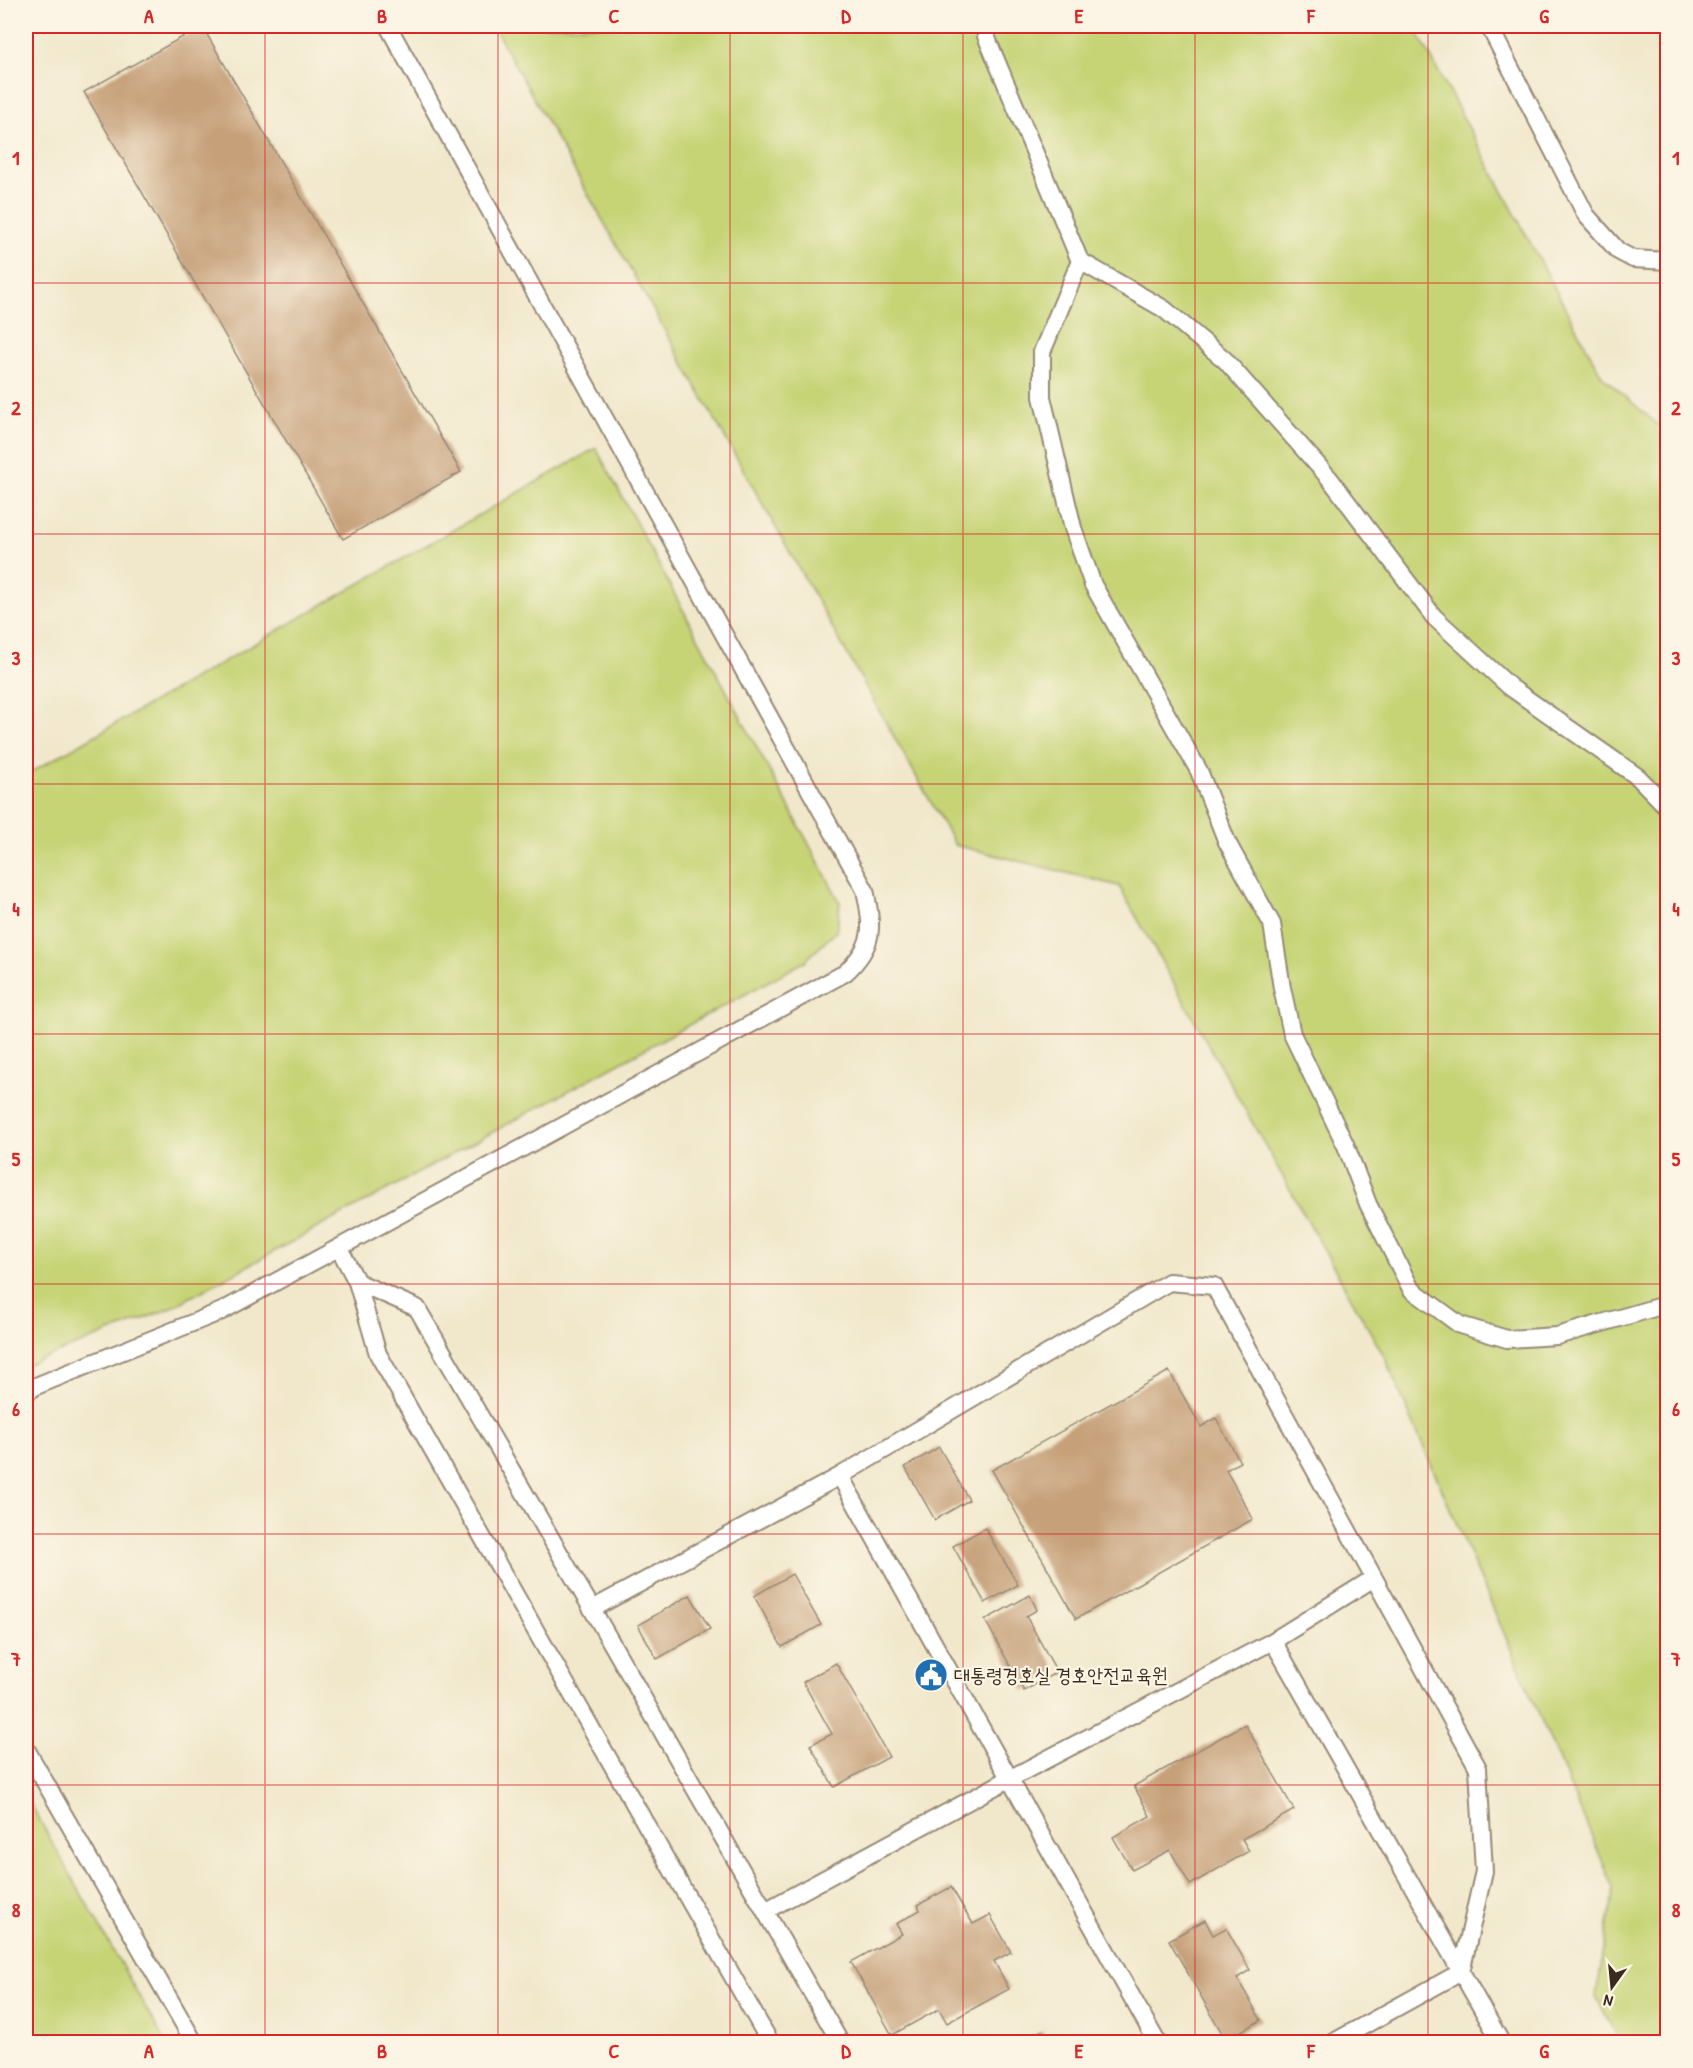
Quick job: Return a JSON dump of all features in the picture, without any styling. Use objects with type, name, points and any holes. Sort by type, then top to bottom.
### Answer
[{"type":"lane","points":[[26,1393],[36,1386],[222,1311],[845,973],[860,959],[869,941],[871,917],[865,890],[388,26]]},
{"type":"lane","points":[[987,26],[986,36],[1080,261],[1164,309],[1225,360],[1330,479],[1434,617],[1510,687],[1638,777],[1668,808]]},
{"type":"lane","points":[[1489,26],[1586,215],[1618,251],[1633,259],[1668,261]]},
{"type":"lane","points":[[1080,261],[1042,352],[1042,397],[1073,528],[1094,585],[1199,771],[1227,842],[1272,924],[1292,1034],[1346,1146],[1368,1204],[1411,1289],[1460,1325],[1508,1339],[1557,1336],[1668,1304]]},
{"type":"lane","points":[[339,1248],[357,1282],[378,1354],[771,2043]]},
{"type":"lane","points":[[357,1282],[417,1308],[840,2043]]},
{"type":"lane","points":[[592,1609],[840,1476],[1169,1282],[1214,1286],[1478,1768],[1484,1871],[1461,1972],[1334,2043]]},
{"type":"lane","points":[[840,1476],[1157,2043]]},
{"type":"lane","points":[[765,1911],[1009,1779],[1273,1641],[1374,1578]]},
{"type":"lane","points":[[1273,1641],[1501,2043]]},
{"type":"lane","points":[[26,1749],[194,2043]]},
{"type":"green space","points":[[493,26],[1414,26],[1602,376],[1667,433],[1667,2042],[1620,2042],[1596,1997],[1614,1888],[1385,1358],[1119,886],[955,845]]},
{"type":"green space","points":[[596,448],[840,902],[837,931],[804,962],[169,1309],[26,1365],[26,775]]},
{"type":"green space","points":[[26,1796],[165,2042],[26,2042]]},
{"type":"building","points":[[202,26],[461,472],[343,539],[84,92]]},
{"type":"building","points":[[1169,1371],[1201,1427],[1216,1418],[1240,1462],[1226,1470],[1253,1519],[1076,1619],[992,1470]]},
{"type":"building","points":[[939,1447],[969,1500],[935,1520],[905,1467]]},
{"type":"building","points":[[985,1528],[1018,1585],[985,1603],[953,1546]]},
{"type":"building","points":[[792,1574],[821,1625],[782,1647],[754,1596]]},
{"type":"building","points":[[690,1595],[710,1629],[657,1659],[638,1625]]},
{"type":"building","points":[[1030,1595],[1037,1610],[1026,1616],[1057,1672],[1024,1691],[985,1620]]},
{"type":"building","points":[[836,1663],[889,1757],[834,1787],[810,1745],[832,1734],[803,1682]]},
{"type":"building","points":[[1245,1724],[1294,1810],[1242,1839],[1249,1851],[1190,1885],[1170,1850],[1132,1870],[1113,1837],[1150,1816],[1134,1786]]},
{"type":"building","points":[[951,1887],[973,1924],[990,1915],[1011,1952],[994,1961],[1009,1989],[947,2023],[939,2009],[892,2035],[851,1962],[902,1934],[896,1924],[920,1910],[918,1905]]},
{"type":"building","points":[[1205,1920],[1213,1935],[1226,1928],[1250,1970],[1237,1978],[1261,2020],[1226,2040],[1169,1940]]},
{"type":"building","points":[[1042,2031],[1049,2042],[1021,2042]]},
{"type":"place","name":"대통령경호실 경호안전교육원","points":[[931,1675]]}]
